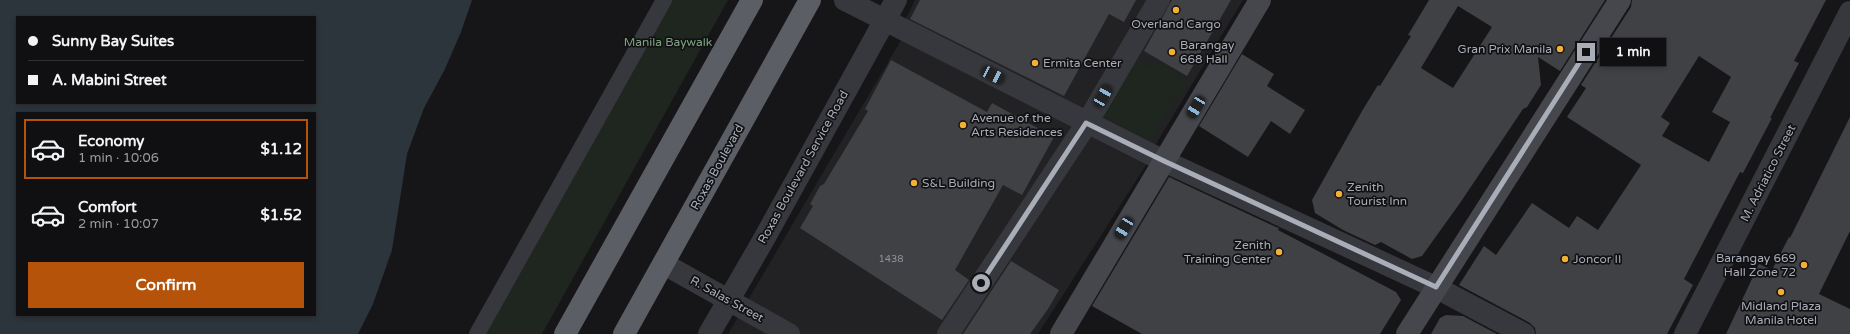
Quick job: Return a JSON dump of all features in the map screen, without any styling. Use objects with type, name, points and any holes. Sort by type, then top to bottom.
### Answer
[{"type":"highway","points":[[565,334],[752,0]]},
{"type":"highway","name":"Roxas Boulevard","points":[[624,334],[810,0]]},
{"type":"main road","points":[[1061,334],[1260,0]]},
{"type":"main road","points":[[1407,334],[1620,0]]},
{"type":"street","points":[[477,334],[664,0]]},
{"type":"street","points":[[845,0],[1086,123],[1164,161],[1436,287],[1524,334]]},
{"type":"street","name":"Roxas Boulevard Service Road","points":[[709,334],[896,0]]},
{"type":"street","points":[[948,334],[1086,123],[1159,0]]},
{"type":"street","name":"M. Adriatico Street","points":[[1685,334],[1850,12]]},
{"type":"street","name":"R. Salas Street","points":[[664,264],[789,334]]},
{"type":"shaded area","points":[[0,0],[472,0],[461,32],[444,71],[424,108],[407,154],[392,250],[373,304],[358,334],[0,334]]},
{"type":"shaded area","points":[[915,0],[1243,0],[1153,149],[905,20]]},
{"type":"shaded area","points":[[901,40],[1148,162],[1038,334],[728,334]]},
{"type":"green space","name":"Manila Baywalk","points":[[655,0],[728,0],[542,334],[471,334],[587,127]]},
{"type":"green space","points":[[1136,59],[1149,67],[1154,60],[1187,80],[1150,143],[1102,116]]},
{"type":"building","name":"Ermita Center","points":[[920,0],[1136,0],[1124,22],[1109,14],[1064,96],[910,19]]},
{"type":"building","points":[[1172,0],[1231,0],[1187,76],[1144,51]]},
{"type":"building","points":[[1429,0],[1605,0],[1560,71],[1538,57],[1541,85],[1422,256],[1412,259],[1381,242],[1375,245],[1343,230],[1315,213],[1312,200],[1362,111],[1378,85],[1380,86],[1411,36],[1408,35]],"holes":[[[1458,6],[1492,27],[1453,88],[1421,68]]]},
{"type":"building","points":[[1632,0],[1826,0],[1794,61],[1799,63],[1770,118],[1772,118],[1743,173],[1740,172],[1684,279],[1693,285],[1667,334],[1536,334],[1535,328],[1530,323],[1459,285],[1484,246],[1496,255],[1532,203],[1569,228],[1577,216],[1598,230],[1641,165],[1567,117],[1586,88],[1581,85],[1631,7]],"holes":[[[1699,56],[1731,77],[1712,112],[1730,122],[1709,162],[1662,136],[1670,123],[1661,117]]]},
{"type":"building","points":[[1242,54],[1274,74],[1267,86],[1305,110],[1290,134],[1271,121],[1248,157],[1199,126]]},
{"type":"building","points":[[891,60],[987,112],[992,103],[1054,137],[1022,195],[1003,185],[955,270],[969,280],[942,320],[800,228],[813,206],[810,204],[820,186],[824,184],[868,111],[865,109]]},
{"type":"building","points":[[1850,117],[1850,231],[1819,294],[1850,309],[1850,334],[1726,334],[1759,264],[1772,270],[1789,237],[1790,238]]},
{"type":"building","points":[[1169,177],[1279,228],[1278,230],[1396,292],[1401,300],[1380,334],[1142,334],[1092,306]]},
{"type":"building","points":[[1011,261],[1059,290],[1048,309],[1030,334],[963,334]]},
{"type":"building","points":[[1446,315],[1463,316],[1497,334],[1431,334],[1440,318]]},
{"type":"place","name":"Overland Cargo","points":[[1176,10]]},
{"type":"place","name":"Gran Prix Manila","points":[[1560,49]]},
{"type":"place","name":"Barangay 668 Hall","points":[[1172,52]]},
{"type":"place","name":"Ermita Center","points":[[1035,63]]},
{"type":"place","name":"Avenue of the Arts Residences","points":[[963,125]]},
{"type":"place","name":"S&L Building","points":[[914,183]]},
{"type":"place","name":"Zenith Tourist Inn","points":[[1339,194]]},
{"type":"place","name":"Zenith Training Center","points":[[1279,252]]},
{"type":"place","name":"Joncor II","points":[[1565,259]]},
{"type":"place","name":"Barangay 669 Hall Zone 72","points":[[1804,265]]},
{"type":"place","name":"Midland Plaza Manila Hotel","points":[[1781,292]]},
{"type":"route","points":[[981,283],[1086,123],[1164,161],[1436,287],[1586,52]]}]
